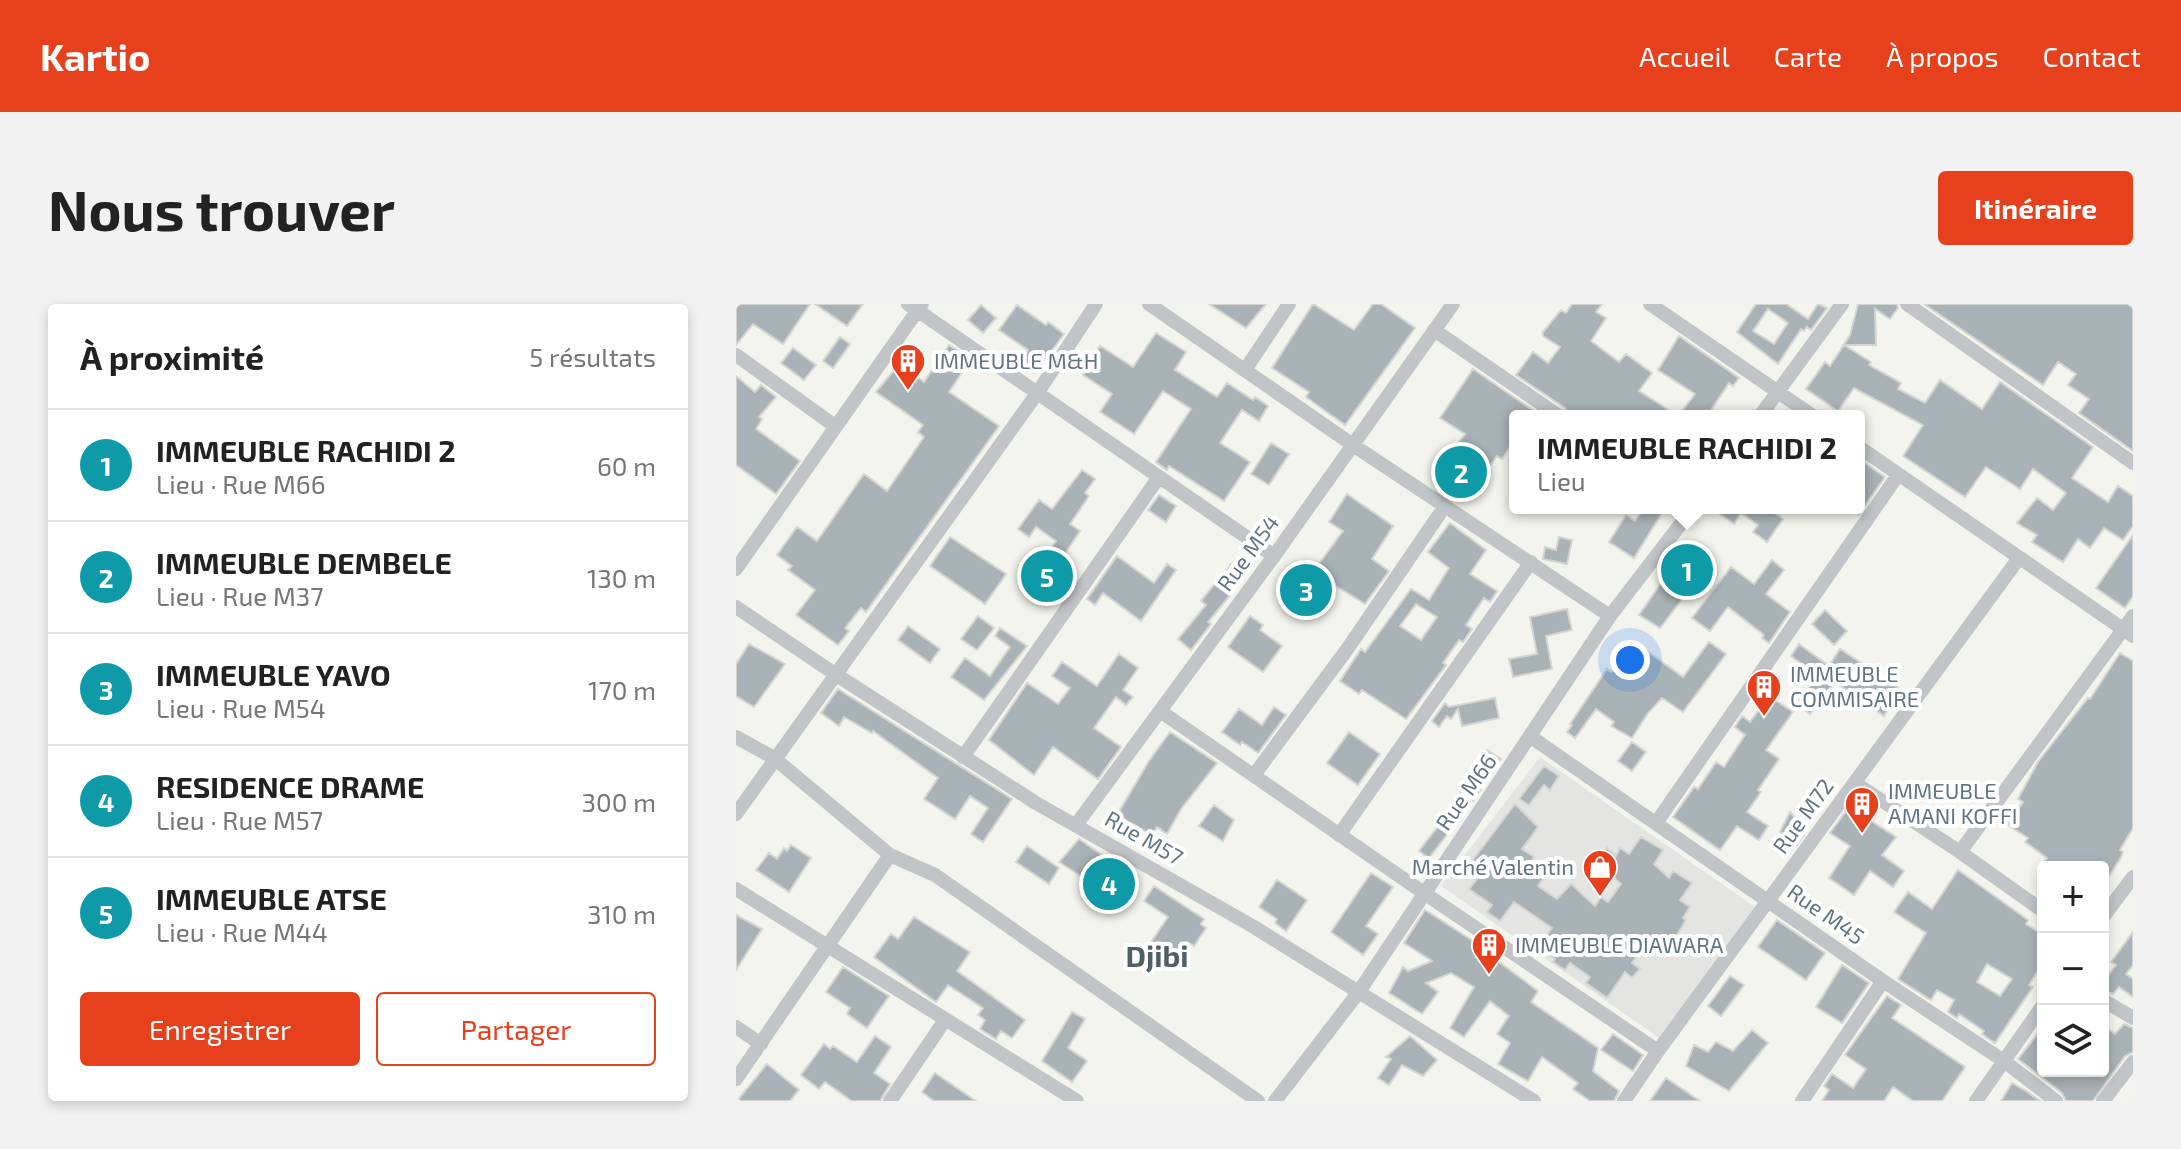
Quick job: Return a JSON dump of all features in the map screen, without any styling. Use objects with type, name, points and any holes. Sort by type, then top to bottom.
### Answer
[{"type":"street","points":[[736,814],[1038,392],[1096,304]]},
{"type":"street","points":[[1149,304],[1353,445],[1610,616]]},
{"type":"street","points":[[1245,370],[1289,304]]},
{"type":"street","name":"Rue M54","points":[[1076,825],[1274,556],[1453,304]]},
{"type":"street","points":[[1650,304],[1805,410]]},
{"type":"street","points":[[1764,410],[1842,304]]},
{"type":"street","points":[[1907,304],[2133,463]]},
{"type":"street","points":[[736,569],[916,306],[1274,556]]},
{"type":"street","points":[[1434,330],[1550,410]]},
{"type":"street","points":[[736,355],[835,426]]},
{"type":"street","points":[[1865,451],[2129,633]]},
{"type":"street","points":[[1656,823],[1898,475]]},
{"type":"street","points":[[963,757],[1159,477]]},
{"type":"street","points":[[1254,775],[1348,648],[1445,506]]},
{"type":"street","name":"Rue M66","points":[[1275,1101],[1358,993],[1610,616],[1685,514]]},
{"type":"street","name":"Rue M72","points":[[1624,1101],[2019,558]]},
{"type":"street","points":[[1339,835],[1531,562]]},
{"type":"street","name":"Rue M57","points":[[736,607],[963,757],[1242,920],[1534,1101]]},
{"type":"street","points":[[1960,852],[2129,633],[2133,616]]},
{"type":"street","points":[[1160,711],[1658,1051]]},
{"type":"street","points":[[736,737],[774,758],[890,855],[935,875],[1258,1101]]},
{"type":"street","name":"Rue M45","points":[[1531,737],[2004,1061],[2056,1101]]},
{"type":"street","points":[[1855,783],[2037,907]]},
{"type":"street","points":[[736,1079],[890,855]]},
{"type":"street","points":[[2109,909],[2133,877]]},
{"type":"street","points":[[736,889],[1077,1101]]},
{"type":"street","points":[[1802,1101],[1883,981]]},
{"type":"street","points":[[2109,1004],[2133,1018]]},
{"type":"street","points":[[1976,1101],[2037,1014]]},
{"type":"street","points":[[890,1101],[945,1020]]},
{"type":"street","points":[[736,1027],[761,1044]]},
{"type":"street","points":[[2103,1101],[2133,1062]]},
{"type":"shaded area","name":"Marché Valentin","points":[[1540,757],[1758,909],[1662,1040],[1441,886]]},
{"type":"building","points":[[736,304],[810,304],[783,344],[753,324],[736,345]]},
{"type":"building","points":[[815,304],[863,304],[847,326]]},
{"type":"building","points":[[1209,304],[1266,304],[1246,328]]},
{"type":"building","points":[[1313,304],[1354,330],[1373,304],[1381,304],[1415,328],[1345,425],[1306,397],[1309,392],[1272,368]]},
{"type":"building","points":[[1572,304],[1602,304],[1596,312],[1606,318],[1591,341],[1619,362],[1626,354],[1652,373],[1639,391],[1669,410],[1566,410],[1516,375],[1533,352],[1548,363],[1560,347],[1543,336],[1543,332],[1561,310],[1566,313]]},
{"type":"building","points":[[1756,304],[1786,304],[1808,319],[1818,304],[1827,308],[1811,330],[1807,327],[1804,331],[1801,329],[1778,364],[1737,332]],"holes":[[[1768,309],[1788,323],[1774,344],[1753,331]]]},
{"type":"building","points":[[1858,304],[1897,304],[1898,308],[1890,319],[1875,309],[1876,345],[1844,345],[1871,362],[1869,365],[1901,383],[1898,389],[1925,403],[1940,380],[1982,409],[2000,382],[2093,447],[2072,478],[2108,502],[2118,486],[2133,496],[2133,526],[2123,540],[2104,528],[2090,548],[2078,539],[2063,562],[2032,542],[2037,535],[2017,523],[2037,498],[2053,510],[2066,493],[2033,469],[2020,489],[1986,467],[1965,497],[1903,456],[1923,425],[1854,388],[1839,410],[1806,389],[1825,362],[1830,366],[1850,335]]},
{"type":"building","points":[[1924,304],[2128,304],[2133,308],[2133,451],[2079,413],[2089,399],[2068,385],[2076,374],[2058,362],[2043,385]]},
{"type":"building","points":[[981,305],[996,318],[983,333],[968,320]]},
{"type":"building","points":[[1017,305],[1064,334],[1035,373],[1020,361],[1028,350],[999,330]]},
{"type":"building","points":[[1156,333],[1186,352],[1175,370],[1217,397],[1227,383],[1268,406],[1259,421],[1242,410],[1220,443],[1250,462],[1224,501],[1169,466],[1167,470],[1156,462],[1191,409],[1163,391],[1134,434],[1100,412],[1112,394],[1083,375],[1100,346],[1133,367]]},
{"type":"building","points":[[1679,336],[1739,378],[1733,386],[1729,383],[1711,410],[1683,410],[1695,394],[1658,370]]},
{"type":"building","points":[[840,337],[850,344],[833,368],[823,361]]},
{"type":"building","points":[[949,345],[971,359],[949,392],[999,426],[866,612],[861,608],[845,628],[849,631],[838,645],[796,615],[815,590],[788,570],[792,566],[777,555],[797,527],[817,541],[864,474],[887,491],[924,437],[918,432],[923,425],[876,392],[899,364],[924,382]]},
{"type":"building","points":[[793,348],[816,365],[804,380],[781,363]]},
{"type":"building","points":[[1473,369],[1532,410],[1509,410],[1509,448],[1502,459],[1497,456],[1465,500],[1433,477],[1465,434],[1440,418]]},
{"type":"building","points":[[736,376],[755,392],[761,385],[776,397],[759,417],[762,419],[756,429],[800,461],[776,494],[736,465]]},
{"type":"building","points":[[1271,443],[1289,454],[1269,485],[1251,474]]},
{"type":"building","points":[[1865,463],[1885,477],[1865,505]]},
{"type":"building","points":[[1082,470],[1095,479],[1085,493],[1089,496],[1070,524],[1080,531],[1060,561],[1069,567],[1046,600],[1025,585],[1056,541],[1036,527],[1029,537],[1018,529],[1039,500],[1052,509]]},
{"type":"building","points":[[1347,494],[1393,526],[1372,559],[1389,571],[1365,604],[1323,578],[1306,610],[1289,601],[1306,570],[1312,573],[1343,531],[1329,522]]},
{"type":"building","points":[[1159,495],[1176,506],[1166,522],[1148,510]]},
{"type":"building","points":[[1640,514],[1661,514],[1634,558],[1609,542],[1626,515],[1635,521]]},
{"type":"building","points":[[1720,514],[1740,514],[1734,524]]},
{"type":"building","points":[[1742,514],[1776,514],[1783,519],[1767,542],[1753,532],[1758,525]]},
{"type":"building","points":[[1450,523],[1486,550],[1470,574],[1497,591],[1490,602],[1484,598],[1466,625],[1472,629],[1463,642],[1459,640],[1443,663],[1446,665],[1406,719],[1362,690],[1359,694],[1340,681],[1361,649],[1365,652],[1411,589],[1429,600],[1449,568],[1428,552]],"holes":[[[1416,604],[1437,617],[1421,640],[1400,626]]]},
{"type":"building","points":[[2133,535],[2133,596],[2125,608],[2096,588]]},
{"type":"building","points":[[950,537],[1006,574],[985,604],[930,566]]},
{"type":"building","points":[[1559,537],[1572,540],[1567,564],[1543,559],[1545,547],[1556,550]]},
{"type":"building","points":[[1686,547],[1710,563],[1660,628],[1639,615]]},
{"type":"building","points":[[1117,556],[1154,583],[1167,564],[1176,570],[1141,621],[1103,593],[1095,605],[1087,599]]},
{"type":"building","points":[[1772,560],[1784,570],[1766,594],[1790,612],[1769,643],[1762,638],[1764,635],[1728,607],[1710,631],[1692,618],[1731,567],[1754,584]]},
{"type":"building","points":[[1231,564],[1243,571],[1232,593],[1208,622],[1211,624],[1191,650],[1178,639],[1206,605],[1201,601],[1217,581],[1219,583]]},
{"type":"building","points":[[1567,609],[1572,630],[1546,636],[1552,669],[1513,677],[1509,659],[1537,654],[1530,617]]},
{"type":"building","points":[[1825,610],[1847,631],[1834,645],[1812,624]]},
{"type":"building","points":[[978,616],[994,628],[977,650],[961,639]]},
{"type":"building","points":[[1250,616],[1263,625],[1260,630],[1282,646],[1263,672],[1228,647]]},
{"type":"building","points":[[908,626],[940,649],[930,663],[898,640]]},
{"type":"building","points":[[1000,628],[1027,646],[984,700],[951,677],[965,658],[990,676],[1010,647],[995,636]]},
{"type":"building","points":[[1633,641],[1683,677],[1709,642],[1726,654],[1683,712],[1662,698],[1632,738],[1611,726],[1614,722],[1596,709],[1575,738],[1567,732],[1570,724],[1607,669],[1611,672]]},
{"type":"building","points":[[749,644],[785,664],[754,707],[736,696],[736,664]]},
{"type":"building","points":[[1799,644],[1829,666],[1840,649],[1900,689],[1884,716],[1835,682],[1810,714],[1797,703],[1818,676],[1791,656]]},
{"type":"building","points":[[2120,653],[2133,661],[2133,828],[2109,876],[2109,861],[2045,861],[2047,858],[2025,842],[2028,838],[2008,825],[2023,802],[2018,799],[2038,762],[2090,699]]},
{"type":"building","points":[[1119,654],[1138,668],[1123,690],[1133,697],[1126,705],[1116,697],[1094,728],[1121,747],[1098,779],[1053,747],[1034,775],[989,740],[1027,683],[1058,704],[1070,688],[1052,676],[1062,662],[1097,686]]},
{"type":"building","points":[[838,689],[1012,799],[983,842],[971,834],[988,808],[970,796],[955,819],[924,799],[938,778],[873,731],[844,717],[839,726],[821,713]]},
{"type":"building","points":[[1769,696],[1793,712],[1766,750],[1779,759],[1747,812],[1768,826],[1759,840],[1737,826],[1720,850],[1673,817],[1694,787],[1698,789],[1716,762],[1724,767],[1745,735],[1735,727],[1742,716],[1750,722]]},
{"type":"building","points":[[1495,698],[1499,718],[1462,726],[1458,709],[1451,719],[1447,716],[1439,727],[1432,721],[1445,703],[1449,707]]},
{"type":"building","points":[[1274,707],[1286,715],[1258,753],[1222,732],[1239,709],[1262,725]]},
{"type":"building","points":[[1170,732],[1217,763],[1181,809],[1167,834],[1157,827],[1152,835],[1117,815]]},
{"type":"building","points":[[1349,732],[1380,754],[1358,785],[1327,763]]},
{"type":"building","points":[[1632,742],[1646,752],[1632,771],[1618,761]]},
{"type":"building","points":[[1487,750],[1501,759],[1473,801],[1460,792]]},
{"type":"building","points":[[1544,766],[1559,776],[1550,790],[1544,785],[1529,805],[1519,799]]},
{"type":"building","points":[[1515,804],[1538,827],[1522,849],[1534,857],[1527,866],[1544,877],[1538,886],[1557,899],[1571,884],[1595,906],[1601,897],[1608,902],[1621,884],[1606,871],[1599,878],[1591,869],[1593,864],[1607,848],[1616,856],[1620,848],[1629,854],[1641,837],[1663,850],[1654,864],[1669,878],[1673,871],[1692,883],[1680,900],[1690,907],[1683,918],[1686,920],[1668,948],[1652,936],[1632,963],[1640,969],[1632,978],[1625,972],[1607,998],[1586,983],[1590,977],[1570,963],[1565,970],[1538,947],[1552,928],[1514,902],[1500,921],[1487,912],[1492,905],[1469,889],[1478,878],[1466,869]]},
{"type":"building","points":[[1214,805],[1234,820],[1223,841],[1199,826]]},
{"type":"building","points":[[1849,807],[1896,837],[1882,855],[1904,871],[1893,887],[1870,871],[1854,895],[1829,878],[1850,846],[1830,833]]},
{"type":"building","points":[[1790,812],[1806,831],[1797,845],[1780,832]]},
{"type":"building","points":[[1439,825],[1449,832],[1429,858],[1419,851]]},
{"type":"building","points":[[1079,839],[1102,855],[1097,863],[1131,881],[1117,904],[1087,886],[1090,882],[1059,862]]},
{"type":"building","points":[[791,845],[811,858],[789,892],[756,870],[769,853],[777,859],[784,848],[787,851]]},
{"type":"building","points":[[1027,846],[1059,868],[1049,884],[1016,862]]},
{"type":"building","points":[[1958,870],[2028,920],[2026,924],[2037,931],[2037,972],[2029,985],[2033,987],[1995,1043],[1982,1034],[1984,1031],[1959,1014],[1957,1018],[1948,1012],[1954,1000],[1937,990],[1931,1000],[1898,979],[1926,933],[1894,912],[1908,892],[1932,909]],"holes":[[[1987,964],[2012,979],[2000,996],[1977,982]]]},
{"type":"building","points":[[1371,873],[1393,887],[1366,926],[1378,934],[1363,955],[1331,932]]},
{"type":"building","points":[[1277,880],[1307,900],[1286,931],[1275,923],[1277,919],[1259,907]]},
{"type":"building","points":[[1154,886],[1204,919],[1201,924],[1206,928],[1180,962],[1160,951],[1154,958],[1145,951],[1168,917],[1144,901]]},
{"type":"building","points":[[1425,910],[1484,948],[1538,991],[1531,1002],[1598,1048],[1593,1071],[1619,1091],[1614,1101],[1590,1101],[1573,1089],[1578,1083],[1542,1057],[1528,1081],[1498,1064],[1510,1043],[1497,1034],[1509,1016],[1490,1001],[1464,1037],[1450,1028],[1474,987],[1451,973],[1426,983],[1438,992],[1422,1014],[1389,993],[1403,967],[1408,971],[1432,961],[1404,943]]},
{"type":"building","points":[[736,915],[762,929],[736,970]]},
{"type":"building","points":[[914,917],[970,952],[957,971],[1025,1020],[1012,1038],[1001,1031],[996,1039],[980,1029],[985,1020],[978,1015],[983,1008],[948,985],[936,1002],[874,957],[891,934],[898,939]]},
{"type":"building","points":[[1777,920],[1825,953],[1806,980],[1758,947]]},
{"type":"building","points":[[2133,932],[2133,965],[2126,974],[2133,979],[2133,997],[2119,987],[2113,994],[2109,992],[2109,974],[2116,965],[2111,962]]},
{"type":"building","points":[[1842,965],[1869,983],[1842,1023],[1816,1007]]},
{"type":"building","points":[[843,967],[889,996],[867,1028],[847,1014],[850,1008],[826,992]]},
{"type":"building","points":[[1730,976],[1744,985],[1721,1016],[1708,1006]]},
{"type":"building","points":[[1887,996],[1901,1005],[1892,1018],[1965,1067],[1942,1101],[1913,1101],[1893,1087],[1884,1101],[1822,1101],[1829,1090],[1824,1086],[1832,1074],[1853,1088],[1866,1069],[1845,1055]]},
{"type":"building","points":[[1072,1012],[1085,1019],[1068,1048],[1087,1061],[1072,1082],[1042,1061]]},
{"type":"building","points":[[2124,1024],[2133,1028],[2133,1052],[2125,1056],[2093,1101],[2066,1101],[2062,1093],[2041,1077],[2109,1077],[2109,1030],[2115,1034]]},
{"type":"building","points":[[1752,1030],[1768,1043],[1729,1091],[1686,1066],[1694,1045],[1708,1052],[1716,1042],[1733,1051]]},
{"type":"building","points":[[1613,1034],[1643,1055],[1633,1071],[1601,1050]]},
{"type":"building","points":[[2037,1035],[2037,1074],[2018,1059]]},
{"type":"building","points":[[875,1036],[891,1047],[874,1073],[890,1084],[880,1101],[852,1101],[825,1082],[819,1089],[801,1075],[824,1044],[830,1049],[833,1046],[857,1062]]},
{"type":"building","points":[[1410,1036],[1437,1060],[1423,1076],[1402,1065],[1389,1085],[1378,1078],[1391,1059],[1386,1057]]},
{"type":"building","points":[[767,1064],[799,1090],[790,1101],[737,1101]]},
{"type":"building","points":[[935,1073],[976,1101],[934,1101],[922,1092]]},
{"type":"building","points":[[1666,1078],[1700,1101],[1650,1101]]},
{"type":"building","points":[[2012,1083],[2026,1091],[2040,1101],[2001,1101]]},
{"type":"place","name":"IMMEUBLE M&H","points":[[908,392]]},
{"type":"place","name":"IMMEUBLE DEMBELE","points":[[1461,472]]},
{"type":"place","name":"IMMEUBLE RACHIDI 2","points":[[1687,570]]},
{"type":"place","name":"IMMEUBLE ATSE","points":[[1047,576]]},
{"type":"place","name":"IMMEUBLE YAVO","points":[[1306,590]]},
{"type":"place","name":"IMMEUBLE COMMISAIRE","points":[[1764,718]]},
{"type":"place","name":"IMMEUBLE AMANI KOFFI","points":[[1862,835]]},
{"type":"place","name":"RESIDENCE DRAME","points":[[1109,884]]},
{"type":"place","name":"Marché Valentin","points":[[1600,898]]},
{"type":"place","name":"IMMEUBLE DIAWARA","points":[[1489,976]]},
{"type":"district","name":"Djibi","points":[[1157,957]]}]
